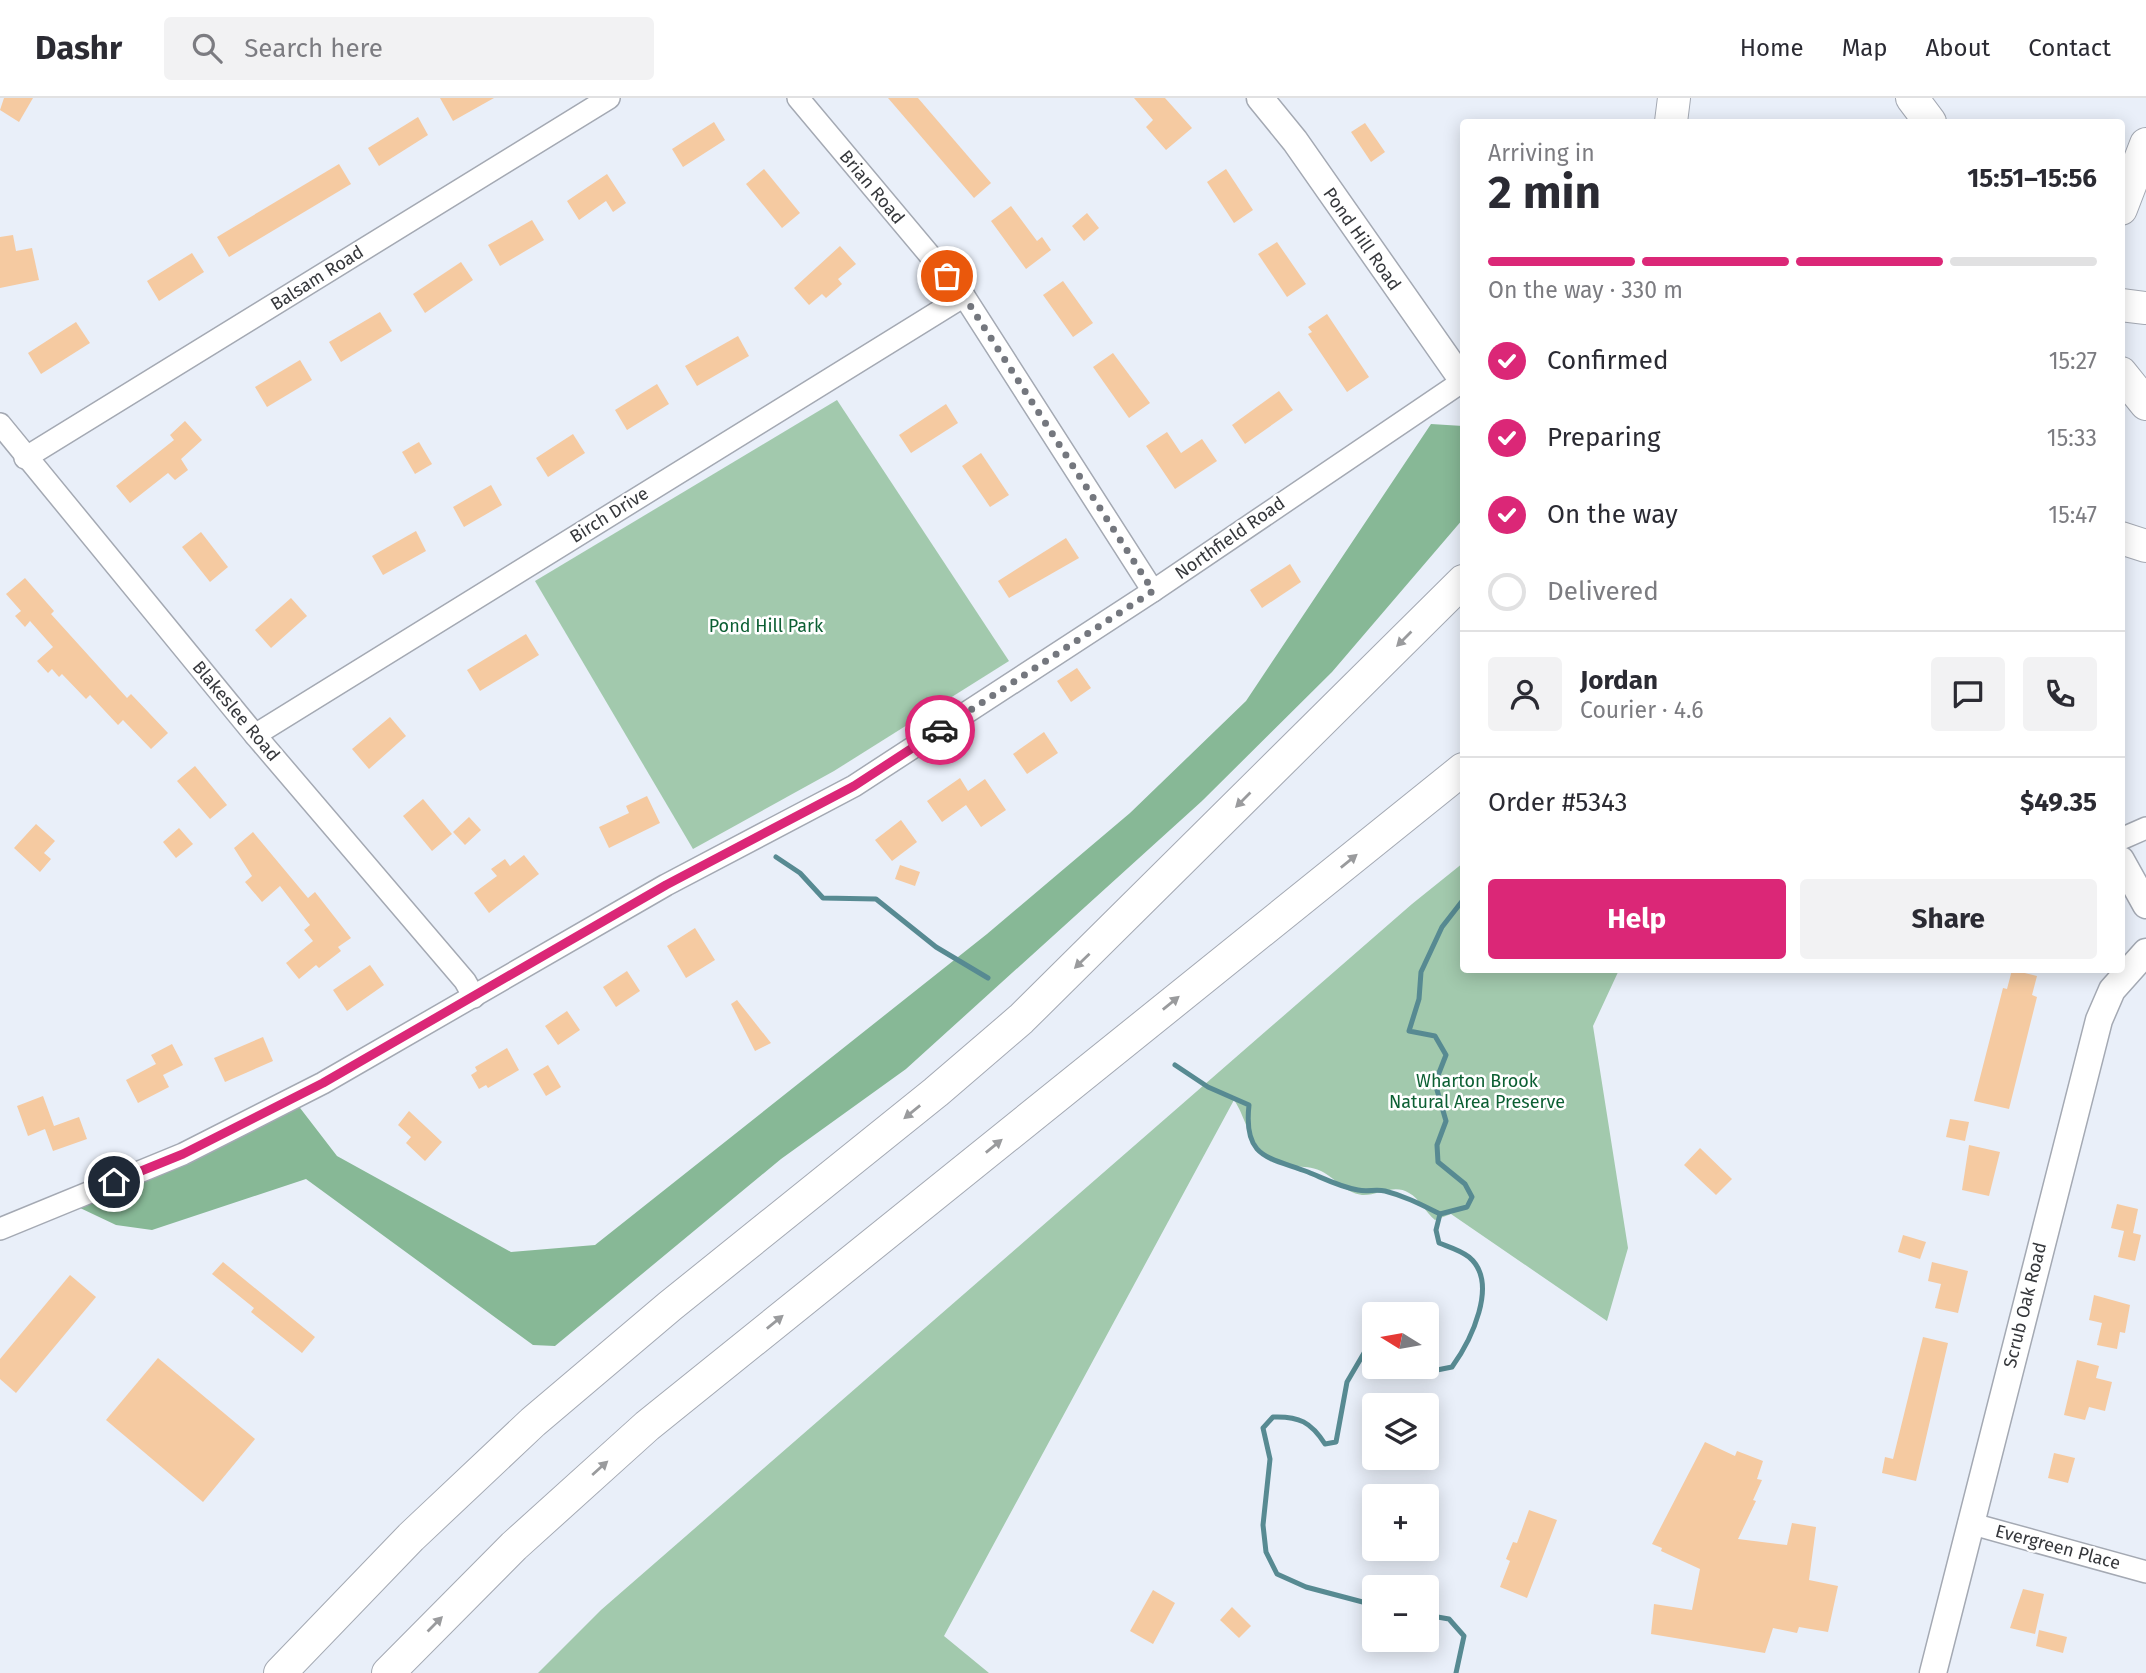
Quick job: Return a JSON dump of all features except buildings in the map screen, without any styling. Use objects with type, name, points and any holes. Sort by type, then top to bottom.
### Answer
[{"type":"highway","points":[[1671,119],[1674,98]]},
{"type":"highway","points":[[1912,98],[1928,119]]},
{"type":"highway","points":[[2125,199],[2146,144]]},
{"type":"highway","points":[[2125,305],[2146,307]]},
{"type":"highway","points":[[2125,378],[2146,404]]},
{"type":"highway","points":[[2125,539],[2146,545]]},
{"type":"highway","points":[[280,1673],[403,1545],[533,1422],[670,1306],[936,1092],[1021,1019],[1459,583]]},
{"type":"highway","points":[[388,1673],[514,1546],[656,1419],[1460,771]]},
{"type":"main road","name":"Pond Hill Road","points":[[1260,98],[1294,141],[1460,377]]},
{"type":"main road","points":[[2125,867],[2146,905]]},
{"type":"main road","name":"Scrub Oak Road","points":[[1933,1673],[2099,1020],[2112,990],[2146,952]]},
{"type":"street","name":"Balsam Road","points":[[25,458],[609,98]]},
{"type":"street","name":"Brian Road","points":[[798,98],[964,296],[1153,591]]},
{"type":"street","name":"Birch Drive","points":[[255,735],[964,296]]},
{"type":"street","name":"Northfield Road","points":[[0,1229],[183,1154],[323,1083],[666,885],[854,786],[1153,591],[1460,383]]},
{"type":"street","name":"Blakeslee Road","points":[[0,424],[25,458],[255,735],[465,981],[474,997]]},
{"type":"street","points":[[2125,837],[2146,828]]},
{"type":"street","name":"Evergreen Place","points":[[1969,1523],[2146,1572]]},
{"type":"green space","name":"Pond Hill Park","points":[[837,400],[1009,661],[834,771],[693,849],[535,581]]},
{"type":"green space","points":[[1431,424],[1460,426],[1460,523],[1332,672],[1202,801],[906,1069],[781,1159],[555,1346],[533,1345],[306,1179],[152,1230],[116,1225],[78,1207],[297,1104],[337,1156],[511,1252],[595,1245],[987,934],[1130,813],[1246,701]]},
{"type":"green space","name":"Wharton Brook Natural Area Preserve","points":[[1460,865],[1460,973],[1618,973],[1593,1026],[1628,1248],[1607,1321],[1451,1214],[1435,1220],[1416,1198],[1403,1190],[1362,1195],[1345,1188],[1321,1171],[1286,1166],[1271,1159],[1253,1139],[1234,1100],[944,1636],[989,1673],[538,1673],[601,1610],[1412,904]]},
{"type":"waterway","points":[[776,857],[800,873],[823,898],[876,899],[936,947],[988,978]]},
{"type":"waterway","points":[[1439,1370],[1452,1367],[1467,1343],[1479,1312],[1482,1282],[1478,1268],[1469,1257],[1439,1243],[1436,1230],[1440,1214],[1467,1207],[1472,1197],[1465,1184],[1438,1162],[1437,1145],[1446,1121],[1435,1083],[1446,1055],[1435,1036],[1409,1031],[1419,999],[1421,972],[1442,927],[1460,904]]},
{"type":"waterway","points":[[1175,1065],[1208,1087],[1249,1105],[1250,1136],[1262,1153],[1345,1187],[1361,1191],[1382,1190],[1440,1214]]},
{"type":"waterway","points":[[1362,1356],[1347,1382],[1336,1442],[1325,1444],[1315,1430],[1297,1419],[1273,1417],[1263,1428],[1270,1459],[1263,1525],[1266,1552],[1277,1574],[1306,1587],[1362,1602]]},
{"type":"waterway","points":[[1439,1617],[1449,1619],[1464,1636],[1456,1673]]},
{"type":"way so far","points":[[940,730],[1153,591],[964,296],[947,276]]},
{"type":"route","points":[[114,1182],[183,1154],[323,1083],[666,885],[854,786],[940,730]]}]
